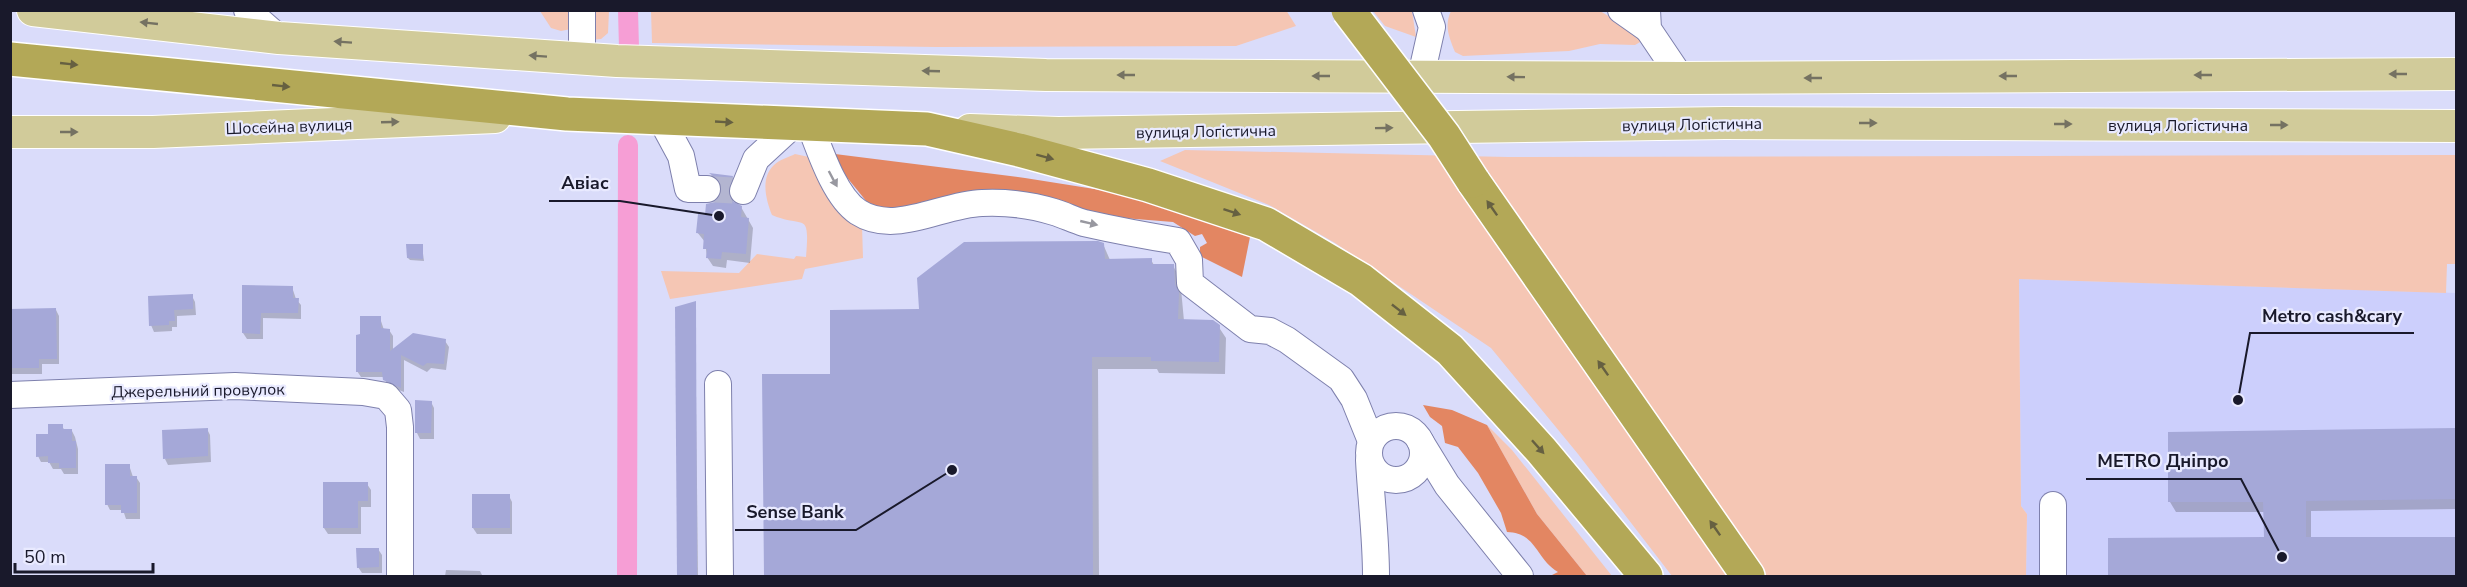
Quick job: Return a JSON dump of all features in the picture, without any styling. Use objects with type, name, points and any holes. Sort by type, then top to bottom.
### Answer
[{"type":"highway","points":[[1348,10],[1444,136],[1748,576]]},
{"type":"highway","points":[[10,58],[567,114],[927,129],[1019,150],[1138,182],[1266,224],[1361,279],[1450,350],[1541,450],[1646,576]]},
{"type":"main road","points":[[33,10],[87,13],[279,38],[582,59],[1046,75],[1681,78],[2457,74]]},
{"type":"main road","name":"Шосейна вулиця","points":[[10,132],[153,132],[567,114]]},
{"type":"main road","name":"вулиця Логістична","points":[[927,129],[1058,133],[1725,123],[2457,126]]},
{"type":"street","points":[[247,10],[279,38]]},
{"type":"street","points":[[582,10],[582,59]]},
{"type":"street","points":[[1420,76],[1432,27],[1426,10]]},
{"type":"street","points":[[1621,10],[1647,20],[1681,78]]},
{"type":"street","points":[[663,119],[681,156],[688,189],[707,189]]},
{"type":"street","points":[[743,191],[756,159],[802,125],[838,189],[857,212],[878,221],[897,221],[980,202],[1011,204],[1052,211],[1083,222],[1178,241],[1189,260],[1190,283],[1250,329],[1270,331],[1287,340],[1341,380],[1354,399],[1379,475],[1402,480],[1420,476],[1436,478],[1448,485]]},
{"type":"street","points":[[718,384],[720,576]]},
{"type":"street","name":"Джерельний провулок","points":[[10,395],[236,386],[363,392],[386,396],[398,410],[400,427],[400,576]]},
{"type":"street","points":[[1376,576],[1370,451],[1376,434],[1391,426],[1408,429],[1420,441],[1448,485],[1520,576]]},
{"type":"street","points":[[1375,522],[1388,488],[1414,473],[1423,458],[1420,441]]},
{"type":"street","points":[[2053,505],[2053,576]]},
{"type":"shaded area","points":[[1286,10],[1296,26],[1236,46],[936,47],[652,43],[651,11]]},
{"type":"shaded area","points":[[540,11],[609,11],[608,33],[601,39],[571,42],[571,29],[561,31],[551,28]]},
{"type":"shaded area","points":[[1373,11],[1412,11],[1416,37],[1385,26]]},
{"type":"shaded area","points":[[1451,11],[1600,11],[1627,27],[1642,41],[1635,45],[1600,44],[1569,51],[1463,56],[1455,52],[1449,36],[1448,22]]},
{"type":"shaded area","points":[[1185,150],[1508,157],[2456,155],[2456,264],[2447,264],[2446,293],[2019,279],[2021,506],[2027,514],[2026,576],[1765,576],[1485,167],[1451,180],[1727,576],[1672,576],[1578,454],[1491,348],[1335,243],[1269,205],[1160,161]]},
{"type":"shaded area","points":[[827,153],[1025,178],[1170,201],[1251,232],[1242,277],[1200,256],[1200,247],[1207,243],[1202,234],[1195,236],[1173,222],[1111,217],[886,210],[867,202]]},
{"type":"shaded area","points":[[795,154],[809,157],[862,225],[863,258],[805,269],[802,279],[670,299],[661,271],[739,273],[757,254],[794,259],[796,256],[806,257],[807,232],[805,226],[802,223],[772,215],[766,189],[767,176],[774,165]]},
{"type":"shaded area","points":[[2019,279],[2456,293],[2456,576],[2026,576],[2027,514],[2021,506]]},
{"type":"shaded area","points":[[1423,405],[1452,410],[1487,425],[1537,514],[1587,576],[1550,576],[1558,572],[1550,566],[1530,541],[1517,533],[1507,532],[1501,513],[1478,473],[1458,447],[1445,443],[1442,426],[1430,417]]},
{"type":"shaded area","points":[[1487,425],[1512,450],[1612,576],[1587,576],[1537,514]]},
{"type":"building","points":[[709,173],[733,176],[728,194],[732,201],[742,206],[741,217],[749,218],[746,254],[722,252],[721,259],[706,258],[707,249],[703,249],[704,234],[696,233],[698,214],[705,215],[706,204],[715,202],[722,190],[720,181]]},
{"type":"building","points":[[1098,241],[1104,243],[1105,259],[1152,258],[1152,264],[1174,264],[1175,284],[1179,292],[1178,319],[1213,320],[1220,325],[1219,362],[1151,361],[1151,357],[1092,357],[1093,576],[764,576],[762,374],[830,374],[830,310],[919,309],[917,278],[964,242]]},
{"type":"building","points":[[406,244],[423,244],[423,259],[407,258]]},
{"type":"building","points":[[242,285],[293,286],[293,298],[299,298],[298,313],[261,313],[260,334],[242,333]]},
{"type":"building","points":[[193,294],[193,309],[174,310],[175,321],[169,321],[169,325],[149,326],[148,296]]},
{"type":"building","points":[[696,301],[697,576],[677,576],[675,307]]},
{"type":"building","points":[[56,308],[57,359],[39,359],[39,368],[10,368],[10,309]]},
{"type":"building","points":[[360,316],[381,316],[381,328],[390,329],[390,351],[413,333],[446,339],[444,364],[427,363],[423,366],[401,355],[401,388],[383,380],[382,372],[356,372],[356,335],[360,334]]},
{"type":"building","points":[[415,400],[432,401],[431,433],[415,433]]},
{"type":"building","points":[[48,424],[63,424],[63,429],[72,429],[72,441],[76,441],[76,468],[59,468],[59,463],[48,463],[48,456],[36,457],[36,434],[48,434]]},
{"type":"building","points":[[208,428],[208,456],[163,459],[162,430]]},
{"type":"building","points":[[2455,428],[2456,499],[2306,501],[2306,537],[2457,537],[2457,576],[2108,576],[2108,538],[2264,537],[2263,502],[2168,502],[2168,432]]},
{"type":"building","points":[[105,464],[130,464],[130,476],[137,476],[137,513],[121,513],[121,505],[105,505]]},
{"type":"building","points":[[323,482],[368,482],[368,501],[358,501],[358,528],[323,528]]},
{"type":"building","points":[[472,494],[510,494],[510,528],[472,528]]},
{"type":"building","points":[[356,548],[379,548],[379,567],[357,568]]},
{"type":"waterway","points":[[628,10],[629,48]]},
{"type":"waterway","points":[[627,576],[628,145]]},
{"type":"tunnel","points":[[707,189],[743,191]]},
{"type":"place","name":"Авіас","points":[[719,216]]},
{"type":"place","name":"Metro cash&cary","points":[[2238,400]]},
{"type":"place","name":"Sense Bank","points":[[952,470]]},
{"type":"place","name":"METRO Дніпро","points":[[2282,557]]}]
